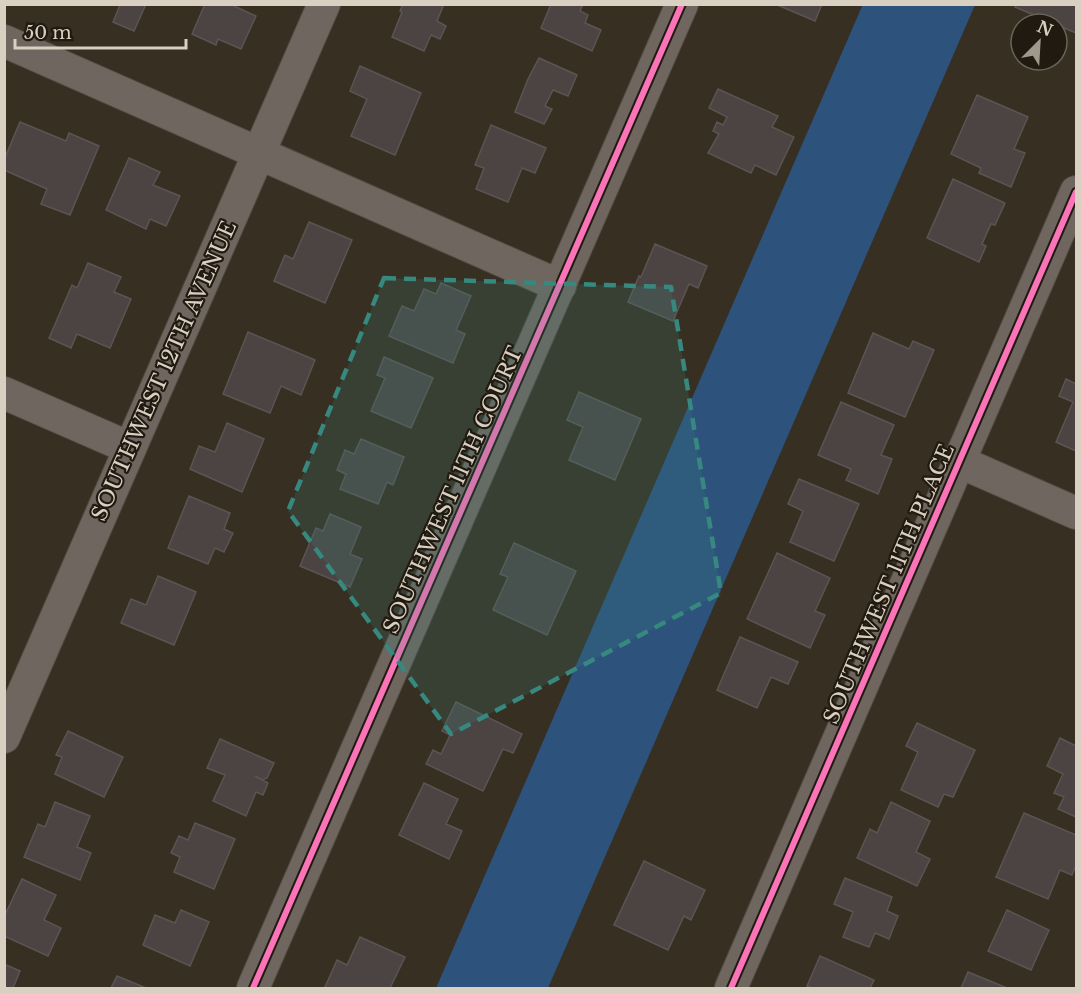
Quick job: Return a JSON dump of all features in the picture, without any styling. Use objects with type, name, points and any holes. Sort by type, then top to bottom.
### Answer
[{"type":"street","name":"SOUTHWEST 12TH AVENUE","points":[[4,737],[324,4]]},
{"type":"street","name":"SOUTHWEST 11TH COURT","points":[[253,988],[682,4]]},
{"type":"street","points":[[4,41],[560,286]]},
{"type":"street","name":"SOUTHWEST 11TH PLACE","points":[[731,988],[1077,192]]},
{"type":"street","points":[[4,393],[130,448]]},
{"type":"street","points":[[960,462],[1077,513]]},
{"type":"highlighted area","points":[[384,278],[671,287],[721,593],[451,734],[288,511]]},
{"type":"water","points":[[863,4],[975,5],[548,988],[436,988]]},
{"type":"building","points":[[118,4],[146,4],[134,31],[113,22],[120,5]]},
{"type":"building","points":[[205,4],[230,4],[256,16],[241,49],[218,39],[216,45],[192,34]]},
{"type":"building","points":[[403,4],[444,4],[437,21],[446,26],[440,39],[431,35],[424,51],[392,37]]},
{"type":"building","points":[[551,4],[583,4],[580,11],[588,15],[585,23],[601,30],[592,51],[541,28]]},
{"type":"building","points":[[775,4],[822,4],[815,21]]},
{"type":"building","points":[[1016,4],[1076,4],[1076,33],[1069,30],[1069,12],[1027,12],[1015,7]]},
{"type":"building","points":[[539,58],[577,75],[568,96],[553,90],[545,106],[552,109],[544,124],[515,112]]},
{"type":"building","points":[[360,66],[421,93],[395,155],[351,136],[367,99],[350,91]]},
{"type":"building","points":[[718,89],[778,116],[772,127],[794,137],[776,175],[755,165],[751,173],[708,153],[719,134],[713,131],[717,122],[723,125],[727,117],[709,108]]},
{"type":"building","points":[[977,95],[1028,117],[1014,149],[1025,153],[1011,187],[979,173],[981,168],[951,154]]},
{"type":"building","points":[[20,122],[66,141],[69,133],[99,146],[70,215],[41,204],[47,189],[4,170],[4,160]]},
{"type":"building","points":[[491,125],[546,148],[535,173],[522,168],[508,202],[476,189],[484,168],[475,165]]},
{"type":"building","points":[[129,158],[160,172],[153,185],[180,196],[166,226],[150,219],[146,229],[106,210]]},
{"type":"building","points":[[953,179],[1005,203],[995,225],[991,224],[982,244],[986,246],[979,262],[927,238]]},
{"type":"building","points":[[309,222],[352,240],[325,303],[274,281],[285,255],[293,259]]},
{"type":"building","points":[[655,244],[707,266],[698,288],[689,284],[673,321],[628,302]]},
{"type":"building","points":[[88,263],[121,277],[114,292],[131,299],[110,348],[77,334],[71,348],[49,338],[72,285],[77,288]]},
{"type":"building","points":[[441,283],[471,296],[456,330],[465,334],[453,363],[389,336],[402,306],[414,311],[424,289],[436,294]]},
{"type":"building","points":[[248,332],[315,360],[301,395],[281,386],[270,413],[223,394]]},
{"type":"building","points":[[873,333],[909,349],[913,341],[934,350],[905,417],[848,393]]},
{"type":"building","points":[[384,357],[433,378],[411,428],[371,411],[385,378],[377,375]]},
{"type":"building","points":[[1066,379],[1076,384],[1076,451],[1056,442],[1073,402],[1059,396]]},
{"type":"building","points":[[579,392],[641,419],[615,480],[569,460],[583,427],[567,420]]},
{"type":"building","points":[[841,402],[894,425],[881,455],[892,459],[878,494],[846,480],[851,469],[818,455]]},
{"type":"building","points":[[227,423],[264,439],[242,492],[190,469],[199,446],[215,452]]},
{"type":"building","points":[[361,439],[404,457],[393,485],[387,482],[378,504],[340,489],[346,474],[337,470],[345,450],[354,454]]},
{"type":"building","points":[[799,479],[859,504],[834,561],[790,542],[803,511],[788,504]]},
{"type":"building","points":[[189,496],[230,513],[224,529],[233,533],[224,552],[215,548],[208,564],[168,548]]},
{"type":"building","points":[[330,514],[361,527],[350,554],[362,559],[350,587],[300,566],[316,528],[323,531]]},
{"type":"building","points":[[514,543],[576,571],[547,635],[493,610],[508,577],[500,574]]},
{"type":"building","points":[[777,553],[830,578],[815,611],[825,615],[810,648],[747,619]]},
{"type":"building","points":[[158,576],[196,592],[174,645],[121,623],[131,599],[146,605]]},
{"type":"building","points":[[740,637],[798,662],[788,684],[771,677],[757,708],[717,690]]},
{"type":"building","points":[[456,702],[522,734],[513,753],[503,749],[483,791],[426,764],[433,750],[441,754],[450,735],[442,731]]},
{"type":"building","points":[[917,723],[975,750],[953,797],[944,794],[938,807],[901,790],[918,752],[906,746]]},
{"type":"building","points":[[68,731],[123,757],[104,797],[55,774],[62,757],[56,755]]},
{"type":"building","points":[[1060,738],[1076,746],[1076,817],[1058,809],[1064,797],[1054,793],[1063,774],[1047,766]]},
{"type":"building","points":[[220,739],[274,763],[267,778],[262,780],[268,783],[263,795],[256,792],[246,816],[213,801],[225,775],[207,768]]},
{"type":"building","points":[[424,783],[458,799],[446,824],[462,831],[449,859],[399,835]]},
{"type":"building","points":[[55,802],[90,816],[77,847],[91,853],[80,880],[24,857],[38,824],[45,827]]},
{"type":"building","points":[[891,802],[930,821],[916,852],[930,859],[917,886],[857,858],[870,829],[877,833]]},
{"type":"building","points":[[1024,813],[1076,835],[1076,865],[1072,875],[1060,870],[1048,899],[996,877]]},
{"type":"building","points":[[195,823],[235,839],[214,889],[174,872],[180,857],[171,853],[179,836],[188,840]]},
{"type":"building","points":[[644,861],[705,890],[691,920],[684,916],[668,950],[614,925]]},
{"type":"building","points":[[845,878],[892,897],[887,911],[898,916],[889,939],[875,933],[869,947],[843,937],[853,912],[834,904]]},
{"type":"building","points":[[22,879],[56,895],[44,920],[61,928],[48,956],[4,936],[4,917]]},
{"type":"building","points":[[181,910],[209,922],[190,966],[143,945],[155,915],[175,923]]},
{"type":"building","points":[[1007,910],[1049,930],[1031,970],[988,951]]},
{"type":"building","points":[[360,937],[405,957],[390,988],[325,987],[337,960],[347,965]]},
{"type":"building","points":[[820,956],[874,980],[870,988],[812,988],[807,986]]},
{"type":"building","points":[[4,964],[20,971],[13,988],[4,988]]},
{"type":"building","points":[[968,972],[1007,988],[961,988]]},
{"type":"building","points":[[117,976],[146,988],[111,988]]},
{"type":"cycle path","points":[[253,988],[682,4]]},
{"type":"cycle path","points":[[731,988],[1076,192]]}]
